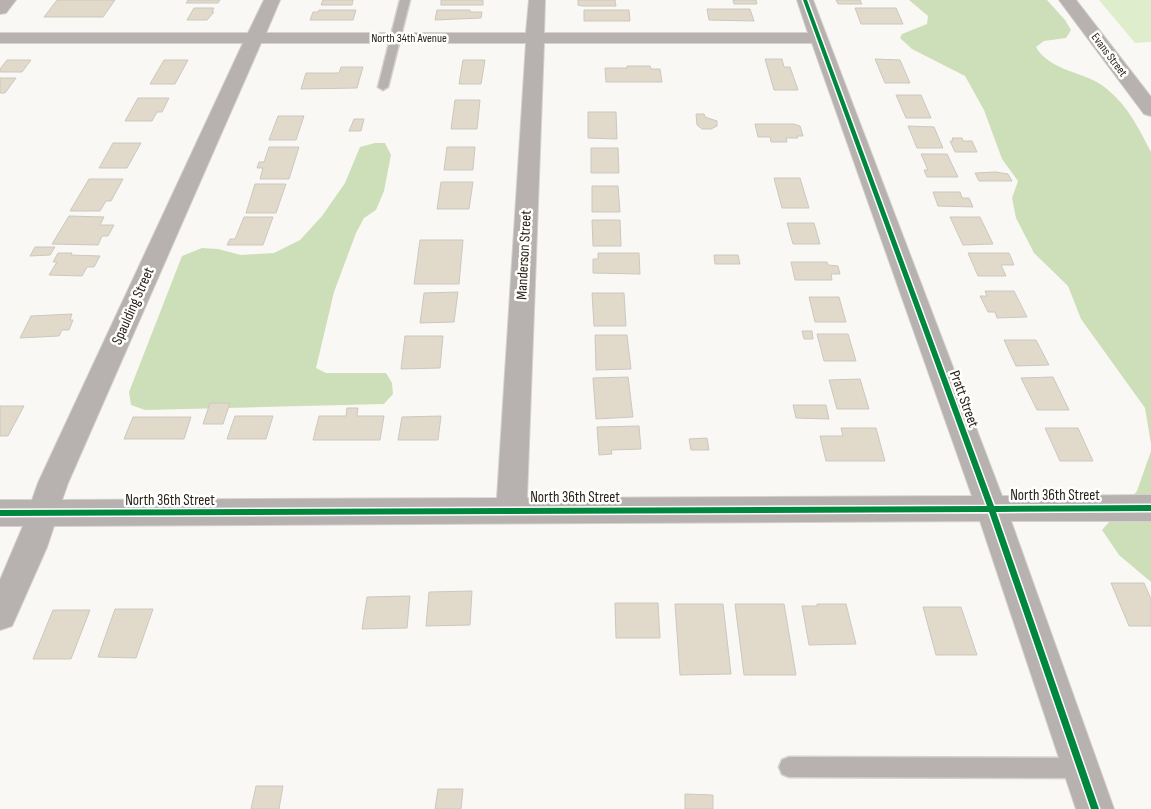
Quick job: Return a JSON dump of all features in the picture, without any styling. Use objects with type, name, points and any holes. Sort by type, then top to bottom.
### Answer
[{"type":"street","points":[[0,9],[8,0]]},
{"type":"street","name":"Spaulding Street","points":[[0,615],[31,547],[52,483],[272,0]]},
{"type":"street","name":"Manderson Street","points":[[511,510],[536,0]]},
{"type":"street","name":"Pratt Street","points":[[804,0],[991,508],[1096,809]]},
{"type":"street","name":"Evans Street","points":[[1067,0],[1151,110]]},
{"type":"street","name":"North 34th Avenue","points":[[0,38],[818,38]]},
{"type":"street","name":"North 36th Street","points":[[0,513],[1151,508]]},
{"type":"lane","points":[[383,87],[405,0]]},
{"type":"lane","points":[[789,767],[1081,768]]},
{"type":"green space","points":[[909,0],[1047,0],[1065,20],[1071,30],[1066,38],[1044,41],[1036,47],[1050,62],[1089,78],[1107,89],[1127,110],[1142,135],[1151,152],[1151,444],[1145,408],[1081,319],[1068,286],[1034,253],[1016,218],[1012,198],[1018,181],[1002,159],[984,110],[965,76],[912,49],[900,38],[902,34],[927,24],[928,16]]},
{"type":"green space","points":[[1099,0],[1151,0],[1151,42],[1135,43]]},
{"type":"green space","points":[[375,143],[385,143],[391,155],[384,191],[376,210],[364,218],[356,233],[334,292],[316,368],[326,373],[386,373],[392,383],[393,394],[384,404],[145,410],[131,405],[129,392],[182,256],[202,248],[218,249],[241,255],[274,253],[300,240],[322,216],[345,183],[360,147]]},
{"type":"green space","points":[[1151,451],[1151,582],[1119,555],[1102,530],[1137,491]]},
{"type":"building","points":[[57,0],[115,0],[103,17],[44,17]]},
{"type":"building","points":[[188,0],[220,0],[218,3],[186,3]]},
{"type":"building","points":[[323,0],[353,0],[352,5],[321,5]]},
{"type":"building","points":[[441,0],[483,0],[483,5],[441,5]]},
{"type":"building","points":[[578,0],[615,0],[616,6],[582,6],[578,5]]},
{"type":"building","points":[[733,0],[756,0],[757,4],[734,4]]},
{"type":"building","points":[[836,0],[860,0],[862,4],[838,4]]},
{"type":"building","points":[[194,8],[214,8],[212,12],[214,12],[207,20],[187,20]]},
{"type":"building","points":[[855,8],[896,8],[903,24],[861,24]]},
{"type":"building","points":[[707,9],[750,9],[754,21],[709,20]]},
{"type":"building","points":[[319,10],[356,10],[353,20],[310,20],[313,12],[318,12]]},
{"type":"building","points":[[437,10],[482,12],[481,18],[435,20]]},
{"type":"building","points":[[584,10],[629,10],[630,21],[584,21]]},
{"type":"building","points":[[765,59],[782,59],[784,67],[790,67],[798,90],[774,90]]},
{"type":"building","points":[[875,59],[900,60],[910,83],[885,83]]},
{"type":"building","points":[[7,60],[31,60],[22,72],[0,72],[0,69]]},
{"type":"building","points":[[164,60],[188,60],[175,84],[150,84]]},
{"type":"building","points":[[463,60],[485,60],[481,84],[459,84]]},
{"type":"building","points":[[627,66],[650,66],[651,69],[660,69],[662,82],[606,82],[605,68],[627,68]]},
{"type":"building","points":[[341,67],[363,67],[357,88],[301,89],[306,73],[339,73]]},
{"type":"building","points":[[0,78],[16,78],[5,93],[0,93]]},
{"type":"building","points":[[896,95],[921,95],[931,118],[906,118]]},
{"type":"building","points":[[138,98],[169,98],[162,112],[157,112],[152,121],[125,121]]},
{"type":"building","points":[[455,100],[480,100],[477,129],[451,129]]},
{"type":"building","points":[[588,112],[616,112],[617,139],[588,138]]},
{"type":"building","points":[[696,114],[704,114],[705,117],[717,121],[717,126],[711,129],[702,129],[697,125]]},
{"type":"building","points":[[278,116],[304,116],[296,140],[269,140]]},
{"type":"building","points":[[354,119],[364,119],[361,131],[349,131]]},
{"type":"building","points":[[755,124],[794,124],[800,126],[803,136],[786,138],[787,142],[771,142],[770,137],[758,137]]},
{"type":"building","points":[[908,126],[934,127],[943,148],[917,148]]},
{"type":"building","points":[[952,138],[972,141],[977,152],[955,152],[950,141],[953,141]]},
{"type":"building","points":[[113,143],[141,143],[127,168],[99,168]]},
{"type":"building","points":[[269,147],[299,147],[289,179],[260,179],[263,168],[257,168],[259,162],[264,162]]},
{"type":"building","points":[[447,147],[475,147],[473,170],[444,170]]},
{"type":"building","points":[[591,148],[618,148],[619,173],[591,173]]},
{"type":"building","points":[[921,154],[947,154],[958,177],[927,177],[924,170],[928,170]]},
{"type":"building","points":[[996,172],[1008,174],[1012,181],[979,181],[975,173]]},
{"type":"building","points":[[774,178],[800,178],[809,208],[782,208]]},
{"type":"building","points":[[89,179],[123,179],[111,201],[106,201],[100,211],[70,211]]},
{"type":"building","points":[[441,182],[473,182],[469,209],[437,209]]},
{"type":"building","points":[[255,184],[286,184],[276,213],[246,213]]},
{"type":"building","points":[[592,186],[618,186],[620,212],[592,212]]},
{"type":"building","points":[[933,192],[960,192],[962,198],[969,198],[973,207],[938,206]]},
{"type":"building","points":[[69,216],[104,217],[100,225],[114,225],[108,236],[102,236],[98,245],[52,244]]},
{"type":"building","points":[[244,217],[273,217],[263,245],[227,245],[230,239],[235,239]]},
{"type":"building","points":[[950,217],[980,217],[993,244],[963,245]]},
{"type":"building","points":[[592,220],[620,220],[621,246],[593,246]]},
{"type":"building","points":[[787,223],[814,223],[820,244],[793,244]]},
{"type":"building","points":[[420,240],[463,240],[459,284],[414,284]]},
{"type":"building","points":[[35,247],[55,247],[50,255],[30,256]]},
{"type":"building","points":[[58,253],[100,256],[94,267],[87,267],[82,276],[49,275],[57,262],[53,262]]},
{"type":"building","points":[[598,253],[639,253],[640,274],[593,273],[593,259],[598,259]]},
{"type":"building","points":[[968,253],[1009,253],[1014,265],[1001,265],[1006,276],[978,276]]},
{"type":"building","points":[[714,255],[738,255],[740,264],[715,264]]},
{"type":"building","points":[[791,262],[827,262],[828,265],[838,266],[840,274],[831,274],[832,280],[795,280]]},
{"type":"building","points":[[985,291],[1014,291],[1027,317],[997,318],[995,312],[988,312],[980,296],[987,296]]},
{"type":"building","points":[[458,292],[454,322],[420,323],[424,293]]},
{"type":"building","points":[[592,293],[624,293],[626,326],[594,326]]},
{"type":"building","points":[[809,297],[839,297],[846,322],[815,322]]},
{"type":"building","points":[[72,314],[70,320],[73,320],[69,330],[62,330],[59,336],[20,338],[31,316]]},
{"type":"building","points":[[802,331],[812,331],[813,339],[804,339]]},
{"type":"building","points":[[817,334],[848,334],[856,361],[824,361]]},
{"type":"building","points":[[595,335],[627,335],[631,369],[596,370]]},
{"type":"building","points":[[405,336],[443,336],[440,368],[401,369]]},
{"type":"building","points":[[1004,340],[1036,340],[1049,365],[1016,366]]},
{"type":"building","points":[[628,377],[633,417],[596,419],[593,378]]},
{"type":"building","points":[[1053,377],[1069,410],[1037,410],[1021,378]]},
{"type":"building","points":[[860,379],[869,409],[837,409],[829,380]]},
{"type":"building","points":[[210,403],[230,403],[223,424],[203,424]]},
{"type":"building","points":[[793,405],[826,405],[829,419],[796,418]]},
{"type":"building","points":[[0,406],[24,406],[8,436],[0,436]]},
{"type":"building","points":[[347,408],[358,408],[357,416],[384,416],[380,440],[313,440],[319,416],[346,416]]},
{"type":"building","points":[[235,416],[273,416],[266,439],[227,439]]},
{"type":"building","points":[[441,416],[438,440],[398,440],[402,417]]},
{"type":"building","points":[[133,417],[191,417],[184,439],[124,439]]},
{"type":"building","points":[[639,426],[641,449],[611,450],[612,454],[599,455],[597,427]]},
{"type":"building","points":[[841,428],[876,428],[885,461],[826,461],[820,436],[843,436]]},
{"type":"building","points":[[1045,428],[1078,428],[1093,461],[1060,461]]},
{"type":"building","points":[[707,438],[709,450],[691,450],[689,439]]},
{"type":"building","points":[[1111,583],[1144,583],[1151,599],[1151,626],[1129,626]]},
{"type":"building","points":[[472,591],[470,625],[426,626],[429,592]]},
{"type":"building","points":[[410,596],[407,628],[362,629],[367,597]]},
{"type":"building","points":[[615,603],[658,603],[660,638],[616,638]]},
{"type":"building","points":[[675,604],[723,604],[731,674],[680,675]]},
{"type":"building","points":[[735,604],[784,604],[796,675],[744,675]]},
{"type":"building","points":[[817,604],[846,604],[856,644],[809,645],[802,606],[817,606]]},
{"type":"building","points":[[923,607],[961,607],[977,655],[936,655]]},
{"type":"building","points":[[115,609],[153,609],[136,658],[98,657]]},
{"type":"building","points":[[53,610],[90,610],[71,659],[33,659]]},
{"type":"building","points":[[256,786],[283,786],[279,809],[251,809]]},
{"type":"building","points":[[438,789],[463,789],[461,809],[435,809]]},
{"type":"building","points":[[685,794],[713,795],[713,809],[685,809]]},
{"type":"cycle path","points":[[805,0],[991,508],[1095,809]]},
{"type":"cycle path","points":[[0,513],[1151,508]]}]
